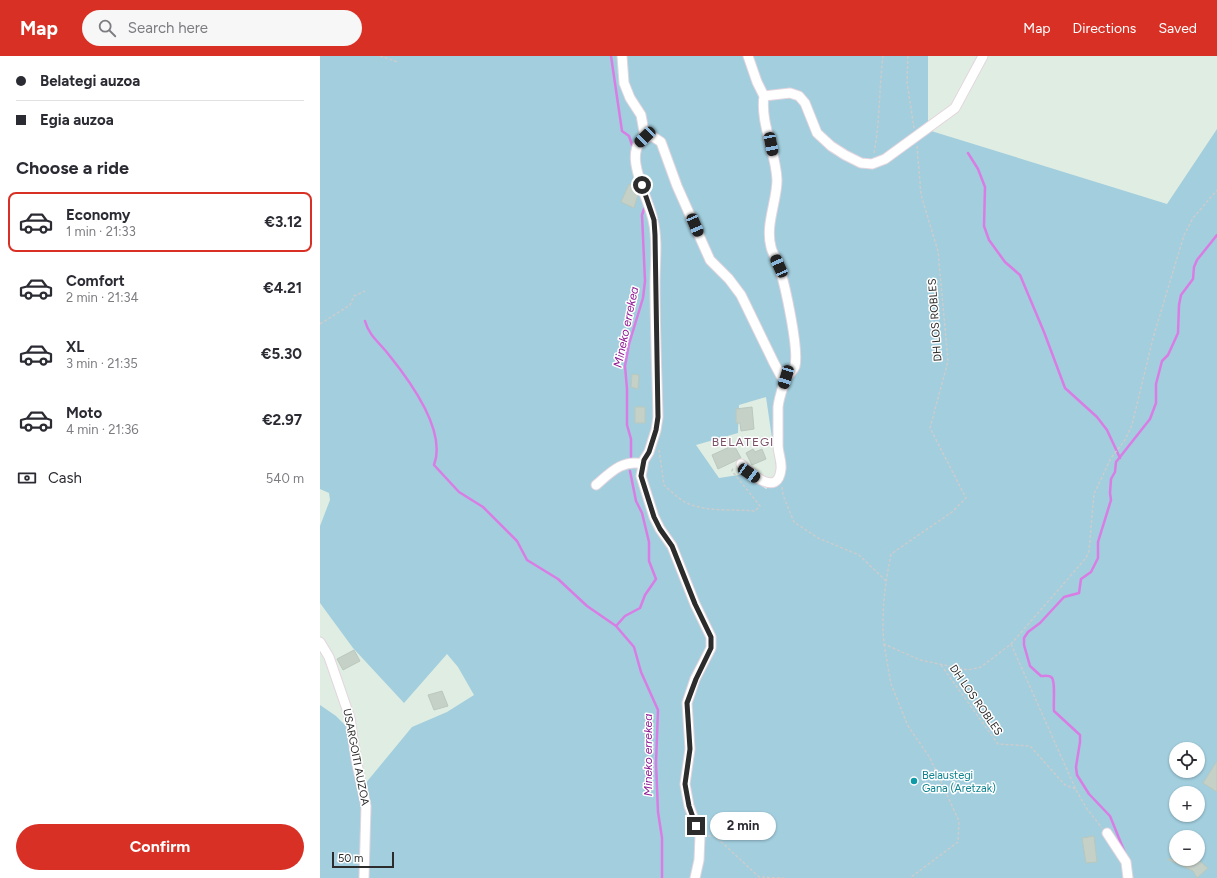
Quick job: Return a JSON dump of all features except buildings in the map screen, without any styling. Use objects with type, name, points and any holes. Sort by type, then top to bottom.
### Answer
[{"type":"lane","points":[[622,56],[624,83],[630,98],[641,115],[645,137]]},
{"type":"lane","points":[[741,464],[749,473],[765,482],[770,483],[776,481],[780,475],[782,468],[778,446],[778,408],[786,377],[792,373],[795,364],[793,332],[779,266],[770,246],[771,224],[777,181],[775,160],[763,107],[764,96],[757,82],[748,56]]},
{"type":"lane","points":[[764,96],[790,93],[799,96],[805,103],[817,133],[831,146],[845,155],[861,163],[872,164],[886,158],[955,108],[983,56]]},
{"type":"lane","points":[[695,878],[699,860],[700,836],[689,806],[685,784],[690,749],[687,703],[696,679],[711,648],[711,637],[695,604],[672,546],[660,529],[654,517],[641,476],[643,464],[649,452],[656,430],[658,417],[654,228],[634,156],[636,146],[645,137],[652,136],[661,142],[677,186],[710,260],[730,279],[741,296],[781,376],[786,377]]},
{"type":"lane","points":[[596,485],[618,466],[636,462],[643,464]]},
{"type":"lane","name":"USARGOITI AUZOA","points":[[320,642],[329,657],[350,718],[356,759],[366,806],[364,878]]},
{"type":"lane","points":[[1107,833],[1126,862],[1128,878]]},
{"type":"path","points":[[380,56],[398,62]]},
{"type":"path","points":[[872,164],[880,116],[880,81],[884,56]]},
{"type":"path","name":"DH LOS ROBLES","points":[[908,56],[907,82],[916,137],[921,195],[938,251],[948,361],[930,428],[966,498],[952,512],[891,554],[886,581],[882,620],[884,644],[920,660],[968,670],[981,667],[1011,644]]},
{"type":"path","points":[[1107,833],[1087,809],[1076,790],[1011,644],[1086,558],[1089,551],[1094,494],[1111,458],[1125,440],[1132,425],[1152,344],[1184,235],[1193,218],[1217,190]]},
{"type":"path","points":[[320,324],[350,305],[354,296],[365,291]]},
{"type":"path","points":[[656,430],[664,485],[679,498],[690,504],[716,509],[755,511],[760,506],[732,471],[734,465],[741,464]]},
{"type":"path","points":[[780,475],[783,495],[794,522],[818,538],[859,554],[886,581]]},
{"type":"path","points":[[884,644],[891,684],[908,726],[930,758],[959,821],[958,842],[910,878]]},
{"type":"path","name":"DH LOS ROBLES","points":[[941,665],[998,744],[1030,746],[1065,785],[1076,790]]},
{"type":"path","points":[[700,836],[715,836],[759,877],[784,878]]},
{"type":"shaded area","points":[[320,56],[928,56],[928,130],[1167,204],[1217,129],[1217,878],[320,878],[320,705],[336,716],[350,730],[365,784],[412,727],[447,712],[474,695],[458,667],[447,654],[404,703],[353,648],[320,603],[320,526],[330,500],[329,493],[320,489]],"holes":[[[766,397],[778,479],[766,489],[745,474],[719,478],[696,445],[738,433],[739,405]]]},
{"type":"waterway","name":"Mineko errekea","points":[[611,56],[622,131],[629,136],[633,148]]},
{"type":"waterway","points":[[968,153],[978,169],[985,187],[984,226],[989,240],[1005,262],[1020,275],[1044,332],[1065,388],[1097,417],[1107,430],[1120,458]]},
{"type":"waterway","name":"Mineko errekea","points":[[631,457],[631,439],[627,425],[627,389],[625,366],[629,344],[643,298],[645,281],[642,215],[645,206]]},
{"type":"waterway","points":[[1125,853],[1110,816],[1089,794],[1077,775],[1076,767],[1080,735],[1054,711],[1053,679],[1049,676],[1041,676],[1030,666],[1024,645],[1024,638],[1028,632],[1040,623],[1064,597],[1079,593],[1081,579],[1091,572],[1098,558],[1098,542],[1111,500],[1111,479],[1115,472],[1116,462],[1150,419],[1156,403],[1156,384],[1162,361],[1168,355],[1178,333],[1179,305],[1181,295],[1193,279],[1194,267],[1197,260],[1217,235]]},
{"type":"waterway","points":[[365,321],[369,331],[407,378],[424,407],[431,422],[435,437],[437,452],[434,465],[459,492],[483,507],[517,541],[527,560],[558,579],[587,606],[616,626],[634,647],[641,672],[658,710],[656,763],[658,812],[662,838],[662,878]]},
{"type":"waterway","name":"Mineko errekea","points":[[616,626],[625,616],[640,608],[645,595],[656,579],[649,561],[649,542],[642,513],[636,501],[630,471]]},
{"type":"place","name":"Belaustegi Gana (Aretzak)","points":[[914,781]]},
{"type":"district","name":"BELATEGI","points":[[743,442]]},
{"type":"route","points":[[642,185],[654,220],[658,417],[656,430],[649,452],[644,460],[641,476],[654,517],[660,529],[672,546],[695,604],[708,628],[711,637],[711,648],[696,679],[687,703],[690,749],[685,784],[689,806],[696,826]]}]
